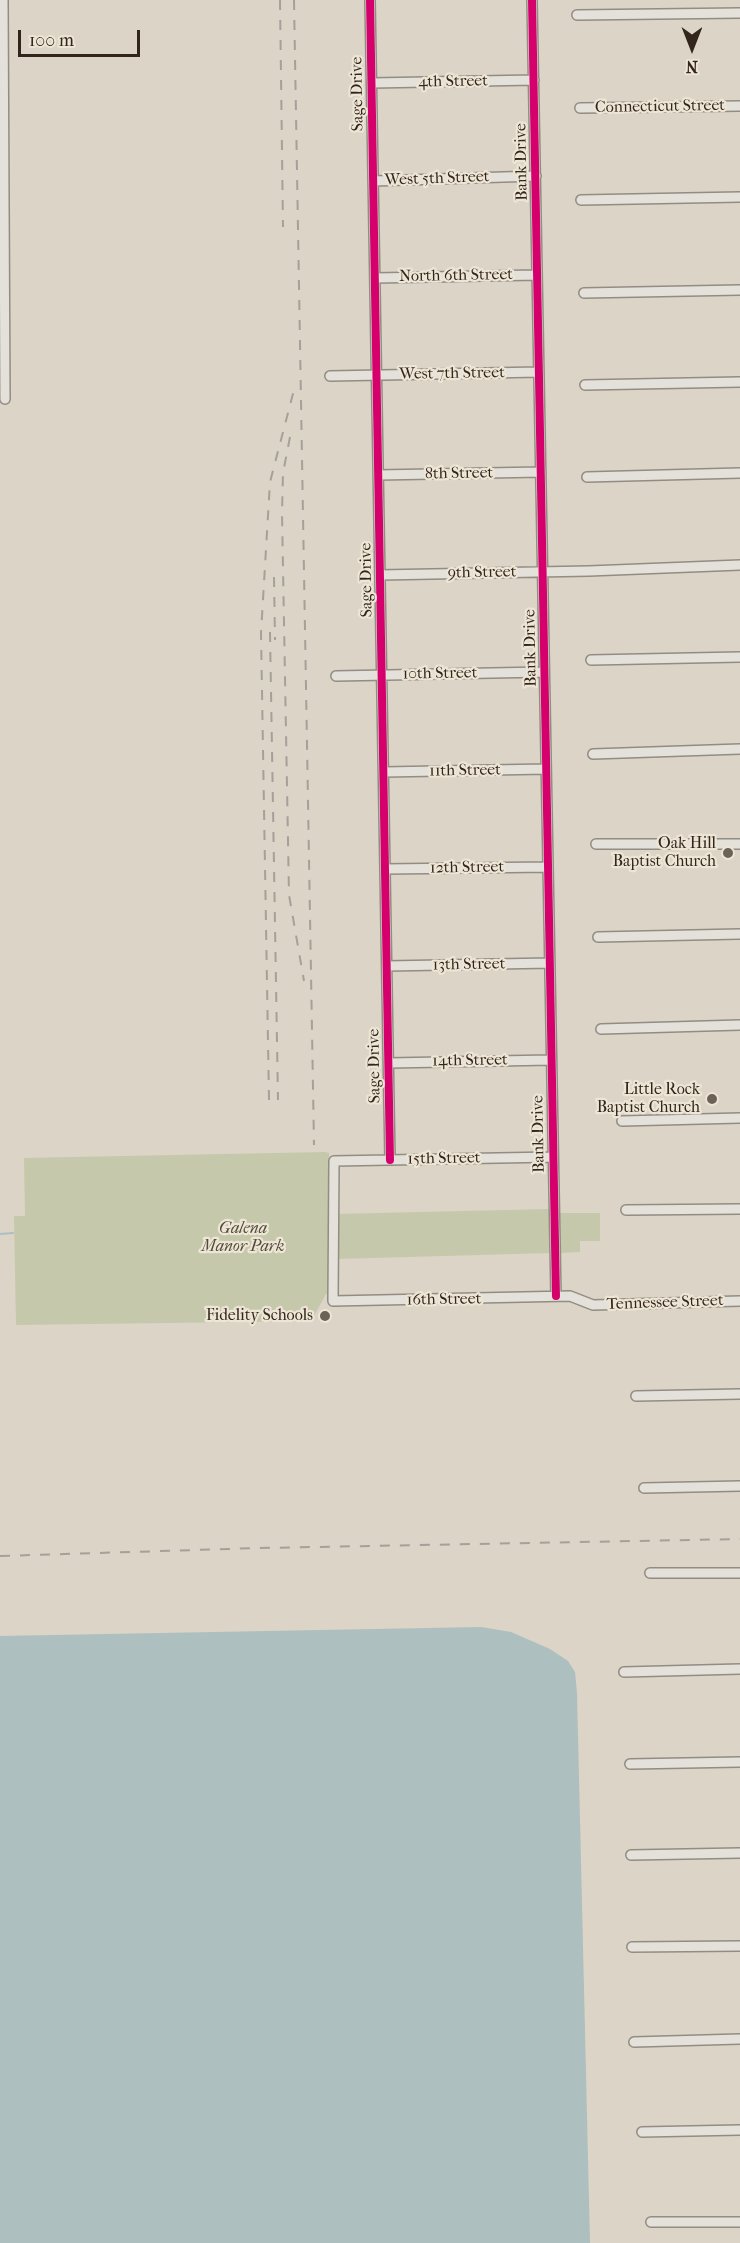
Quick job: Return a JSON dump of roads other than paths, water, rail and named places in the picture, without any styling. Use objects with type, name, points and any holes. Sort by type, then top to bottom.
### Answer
[{"type":"street","points":[[3,0],[5,399]]},
{"type":"street","name":"Sage Drive","points":[[370,0],[390,1160]]},
{"type":"street","name":"Bank Drive","points":[[532,0],[556,1296]]},
{"type":"street","points":[[577,15],[740,13]]},
{"type":"street","name":"4th Street","points":[[372,84],[534,80]]},
{"type":"street","name":"Connecticut Street","points":[[580,108],[740,106]]},
{"type":"street","name":"West 5th Street","points":[[374,181],[536,176]]},
{"type":"street","points":[[581,201],[740,197]]},
{"type":"street","name":"North 6th Street","points":[[375,278],[537,275]]},
{"type":"street","points":[[584,293],[740,290]]},
{"type":"street","name":"West 7th Street","points":[[330,376],[539,372]]},
{"type":"street","points":[[585,385],[740,382]]},
{"type":"street","name":"8th Street","points":[[378,475],[541,472]]},
{"type":"street","points":[[587,477],[740,473]]},
{"type":"street","name":"9th Street","points":[[380,575],[740,566]]},
{"type":"street","points":[[591,660],[740,657]]},
{"type":"street","name":"10th Street","points":[[336,676],[544,672]]},
{"type":"street","points":[[593,754],[740,749]]},
{"type":"street","name":"11th Street","points":[[384,772],[546,769]]},
{"type":"street","points":[[596,844],[740,844]]},
{"type":"street","name":"12th Street","points":[[386,869],[548,867]]},
{"type":"street","points":[[598,937],[740,934]]},
{"type":"street","name":"13th Street","points":[[387,966],[550,963]]},
{"type":"street","points":[[601,1029],[740,1025]]},
{"type":"street","name":"14th Street","points":[[389,1063],[551,1060]]},
{"type":"street","points":[[622,1121],[740,1118]]},
{"type":"street","name":"15th Street","points":[[333,1301],[334,1161],[553,1157]]},
{"type":"street","points":[[626,1210],[740,1209]]},
{"type":"street","name":"Tennessee Street","points":[[556,1296],[578,1298],[593,1305],[740,1301]]},
{"type":"street","name":"16th Street","points":[[333,1301],[556,1296]]},
{"type":"street","points":[[636,1396],[740,1394]]},
{"type":"street","points":[[644,1488],[740,1486]]},
{"type":"street","points":[[650,1573],[740,1573]]},
{"type":"street","points":[[624,1672],[740,1669]]},
{"type":"street","points":[[630,1764],[740,1762]]},
{"type":"street","points":[[631,1855],[740,1853]]},
{"type":"street","points":[[632,1947],[740,1946]]},
{"type":"street","points":[[633,2042],[740,2039]]},
{"type":"street","points":[[642,2132],[740,2130]]},
{"type":"street","points":[[651,2222],[740,2222]]},
{"type":"waterway","points":[[0,1234],[13,1233]]},
{"type":"railway","points":[[280,0],[283,227]]},
{"type":"railway","points":[[294,0],[314,1145]]},
{"type":"railway","points":[[269,1100],[261,633],[270,482],[295,386]]},
{"type":"railway","points":[[290,437],[283,473],[282,513],[289,895],[304,981]]},
{"type":"railway","points":[[274,577],[275,640]]},
{"type":"railway","points":[[270,632],[278,1100]]},
{"type":"railway","points":[[0,1556],[260,1548],[740,1539]]},
{"type":"place","name":"Oak Hill Baptist Church","points":[[728,853]]},
{"type":"place","name":"Little Rock Baptist Church","points":[[712,1099]]},
{"type":"place","name":"Fidelity Schools","points":[[325,1316]]},
{"type":"park label","name":"Galena Manor Park","points":[[243,1238]]}]
